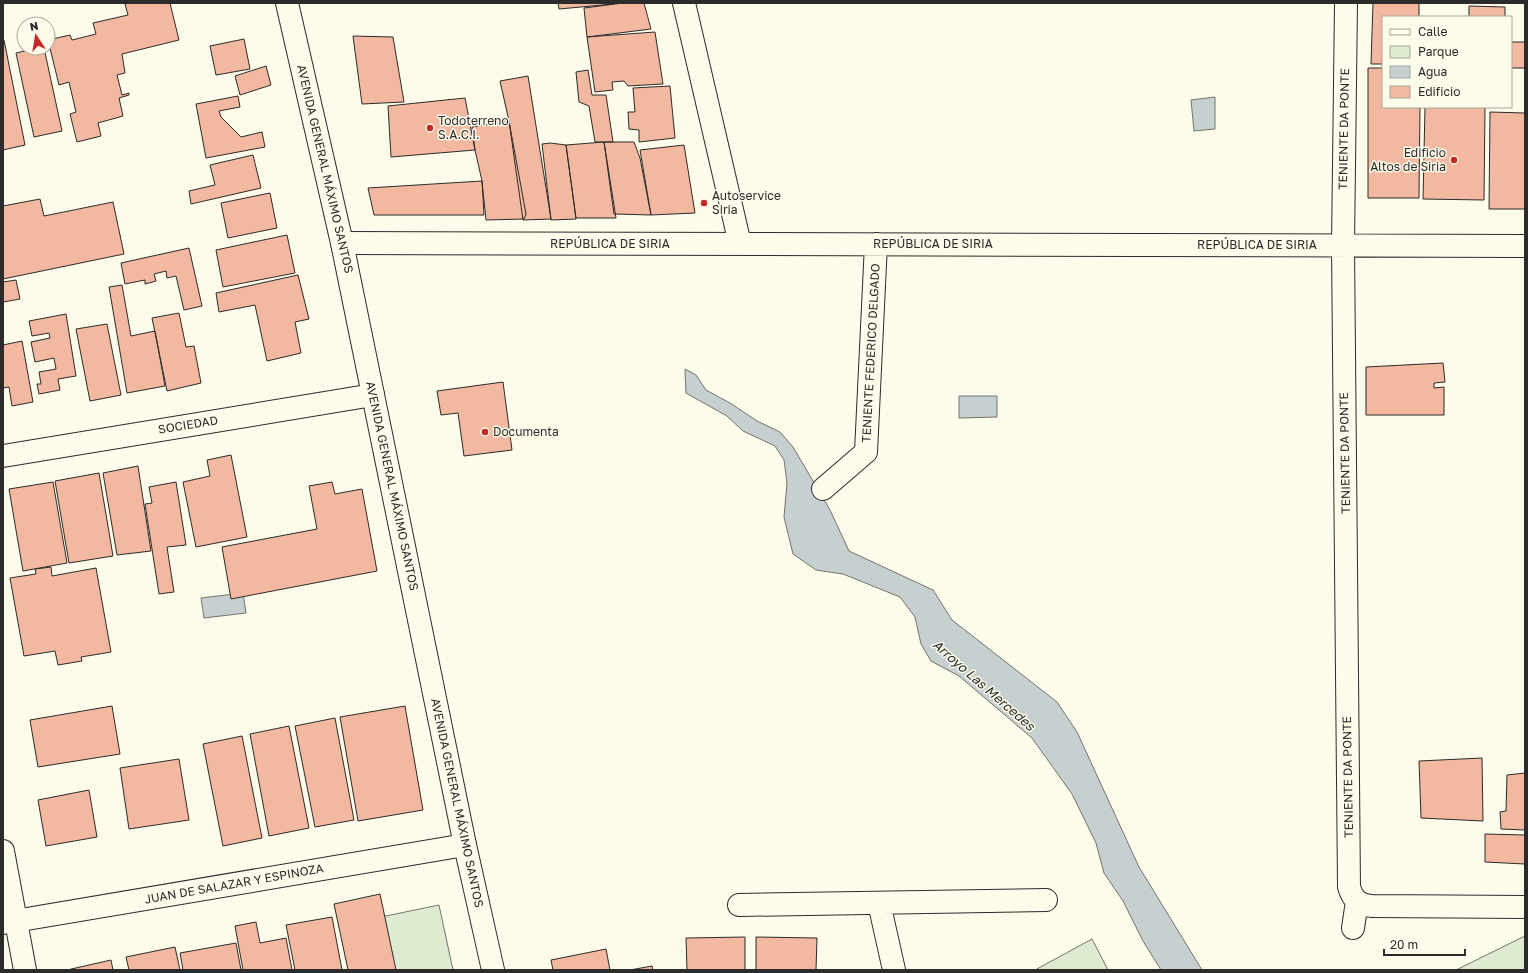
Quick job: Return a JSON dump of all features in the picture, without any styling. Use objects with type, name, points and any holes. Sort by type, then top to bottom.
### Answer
[{"type":"street","name":"AVENIDA GENERAL MÁXIMO SANTOS","points":[[287,3],[342,243],[465,845],[493,970]]},
{"type":"street","points":[[684,3],[740,244]]},
{"type":"street","name":"TENIENTE DA PONTE","points":[[1346,3],[1343,246],[1349,887],[1352,895],[1357,901]]},
{"type":"street","name":"REPÚBLICA DE SIRIA","points":[[342,243],[1525,246]]},
{"type":"street","name":"TENIENTE FEDERICO DELGADO","points":[[822,489],[866,452],[876,244]]},
{"type":"street","name":"SOCIEDAD","points":[[3,456],[373,395]]},
{"type":"street","name":"JUAN DE SALAZAR Y ESPINOZA","points":[[10,921],[465,845]]},
{"type":"street","points":[[3,850],[10,921],[25,970]]},
{"type":"street","points":[[739,905],[1046,900]]},
{"type":"street","points":[[1353,928],[1357,901],[1363,905],[1372,906],[1525,907]]},
{"type":"street","points":[[879,903],[894,970]]},
{"type":"green space","points":[[439,905],[453,970],[393,970],[381,917]]},
{"type":"green space","points":[[1525,936],[1525,970],[1456,970]]},
{"type":"green space","points":[[1092,939],[1108,970],[1035,970]]},
{"type":"water","points":[[1215,97],[1215,129],[1194,131],[1191,100]]},
{"type":"water","name":"Arroyo Las Mercedes","points":[[685,369],[696,375],[706,390],[730,403],[757,421],[780,432],[793,447],[830,510],[849,551],[933,590],[952,620],[1057,702],[1077,732],[1139,867],[1202,970],[1161,970],[1143,941],[1123,901],[1104,873],[1096,843],[1072,794],[1032,738],[959,676],[931,661],[921,644],[915,617],[900,597],[843,574],[816,570],[793,554],[784,517],[787,483],[784,460],[775,446],[743,431],[727,416],[686,393]]},
{"type":"water","points":[[959,396],[997,396],[997,417],[959,418]]},
{"type":"water","points":[[243,593],[246,613],[204,618],[201,598]]},
{"type":"building","points":[[170,3],[179,40],[122,54],[125,73],[117,75],[122,95],[129,93],[129,95],[119,98],[123,116],[98,123],[101,136],[77,142],[70,114],[76,112],[69,82],[59,85],[52,56],[56,56],[56,38],[70,35],[72,40],[96,34],[93,23],[128,15],[125,4]]},
{"type":"building","points":[[558,3],[614,3],[614,4],[559,9]]},
{"type":"building","points":[[623,3],[644,3],[651,29],[587,37],[584,8]]},
{"type":"building","points":[[1373,3],[1419,3],[1419,16],[1382,16],[1382,64],[1371,64]]},
{"type":"building","points":[[1469,6],[1505,7],[1505,16],[1469,16]]},
{"type":"building","points":[[655,32],[663,84],[628,86],[624,81],[612,82],[613,90],[595,92],[587,37]]},
{"type":"building","points":[[353,36],[393,37],[404,102],[362,104]]},
{"type":"building","points":[[244,39],[250,69],[216,75],[210,46]]},
{"type":"building","points":[[4,40],[25,145],[3,150],[3,41]]},
{"type":"building","points":[[1512,42],[1525,42],[1525,68],[1512,68]]},
{"type":"building","points":[[17,56],[46,56],[62,131],[34,137]]},
{"type":"building","points":[[266,66],[271,85],[240,95],[235,76]]},
{"type":"building","points":[[1368,68],[1382,68],[1382,108],[1420,108],[1419,198],[1368,198]]},
{"type":"building","points":[[588,70],[592,95],[606,95],[613,142],[595,142],[589,106],[579,102],[576,72]]},
{"type":"building","points":[[528,76],[551,219],[523,220],[509,121],[500,81]]},
{"type":"building","points":[[670,86],[675,138],[639,142],[639,130],[629,129],[628,112],[635,112],[633,88]]},
{"type":"building","points":[[238,96],[240,107],[219,111],[221,117],[241,137],[262,132],[265,147],[206,158],[196,104]]},
{"type":"building","name":"Todoterreno S.A.C.I.","points":[[465,98],[475,150],[391,157],[388,106]]},
{"type":"building","name":"Edificio Altos de Siria","points":[[1425,108],[1485,108],[1484,200],[1423,199]]},
{"type":"building","points":[[1490,112],[1525,113],[1525,209],[1489,209]]},
{"type":"building","points":[[509,121],[526,214],[524,219],[486,220],[482,181],[475,150],[472,127]]},
{"type":"building","points":[[604,142],[634,142],[640,158],[651,215],[614,214]]},
{"type":"building","points":[[604,142],[616,218],[576,218],[566,145]]},
{"type":"building","points":[[550,143],[566,145],[576,219],[551,220],[542,144]]},
{"type":"building","points":[[684,145],[695,213],[651,215],[640,150]]},
{"type":"building","points":[[253,155],[261,188],[191,204],[189,191],[215,185],[210,165]]},
{"type":"building","points":[[482,181],[484,215],[374,215],[368,188]]},
{"type":"building","points":[[270,193],[277,228],[228,238],[221,203]]},
{"type":"building","points":[[40,199],[44,216],[113,202],[124,254],[3,279],[3,206]]},
{"type":"building","points":[[287,235],[295,273],[223,287],[216,250]]},
{"type":"building","points":[[189,248],[202,306],[184,310],[176,276],[167,278],[166,271],[154,274],[156,281],[145,284],[145,280],[125,284],[121,263]]},
{"type":"building","points":[[298,275],[309,319],[295,322],[301,353],[267,361],[255,305],[219,312],[216,293]]},
{"type":"building","points":[[16,280],[20,299],[3,302],[3,282]]},
{"type":"building","points":[[122,285],[131,336],[155,331],[165,386],[127,393],[109,287]]},
{"type":"building","points":[[179,313],[186,347],[194,346],[201,383],[167,391],[152,318]]},
{"type":"building","points":[[66,314],[76,376],[58,379],[60,390],[39,394],[37,384],[41,384],[39,372],[56,369],[54,358],[35,362],[31,342],[50,338],[49,333],[32,336],[29,321]]},
{"type":"building","points":[[107,324],[121,395],[90,401],[76,329]]},
{"type":"building","points":[[22,341],[33,402],[12,406],[9,387],[3,388],[3,345]]},
{"type":"building","points":[[1443,363],[1445,382],[1434,383],[1434,388],[1444,387],[1444,415],[1366,415],[1366,367]]},
{"type":"building","name":"Documenta","points":[[503,382],[512,450],[464,456],[458,413],[441,415],[437,391]]},
{"type":"building","points":[[231,455],[247,537],[196,547],[183,482],[210,476],[207,460]]},
{"type":"building","points":[[138,466],[151,551],[117,555],[103,473]]},
{"type":"building","points":[[99,473],[113,556],[69,563],[55,481]]},
{"type":"building","points":[[53,482],[67,563],[23,571],[9,489]]},
{"type":"building","points":[[176,482],[186,545],[167,547],[174,592],[159,594],[145,504],[152,503],[149,487]]},
{"type":"building","points":[[332,482],[335,494],[362,489],[377,571],[231,599],[222,547],[317,529],[309,486]]},
{"type":"building","points":[[51,567],[52,576],[96,568],[111,652],[81,657],[82,661],[58,665],[55,651],[24,656],[10,578],[36,574],[35,569]]},
{"type":"building","points":[[112,706],[120,754],[38,767],[30,720]]},
{"type":"building","points":[[405,706],[423,810],[358,821],[340,717]]},
{"type":"building","points":[[335,718],[354,820],[315,827],[295,726]]},
{"type":"building","points":[[289,726],[309,828],[269,836],[250,734]]},
{"type":"building","points":[[242,736],[262,838],[223,846],[203,744]]},
{"type":"building","points":[[1482,758],[1483,821],[1421,818],[1419,761]]},
{"type":"building","points":[[179,759],[189,820],[129,829],[120,768]]},
{"type":"building","points":[[1525,773],[1525,830],[1501,829],[1500,812],[1506,811],[1507,775]]},
{"type":"building","points":[[89,790],[97,837],[46,846],[38,800]]},
{"type":"building","points":[[1485,834],[1525,835],[1525,864],[1485,862]]},
{"type":"building","points":[[380,894],[396,970],[348,970],[334,904]]},
{"type":"building","points":[[332,917],[342,970],[295,970],[286,925]]},
{"type":"building","points":[[256,922],[260,943],[286,938],[292,970],[243,970],[235,926]]},
{"type":"building","points":[[745,937],[745,970],[687,970],[686,938]]},
{"type":"building","points":[[756,937],[817,938],[816,970],[756,970]]},
{"type":"building","points":[[236,943],[241,970],[183,970],[180,953]]},
{"type":"building","points":[[175,947],[180,970],[129,970],[126,957]]},
{"type":"building","points":[[606,949],[610,970],[553,970],[551,960]]},
{"type":"building","points":[[111,960],[113,970],[67,970]]},
{"type":"building","points":[[652,966],[653,970],[630,970]]},
{"type":"place","name":"Todoterreno S.A.C.I.","points":[[430,128]]},
{"type":"place","name":"Edificio Altos de Siria","points":[[1454,160]]},
{"type":"place","name":"Autoservice Siria","points":[[704,203]]},
{"type":"place","name":"Documenta","points":[[485,432]]}]
